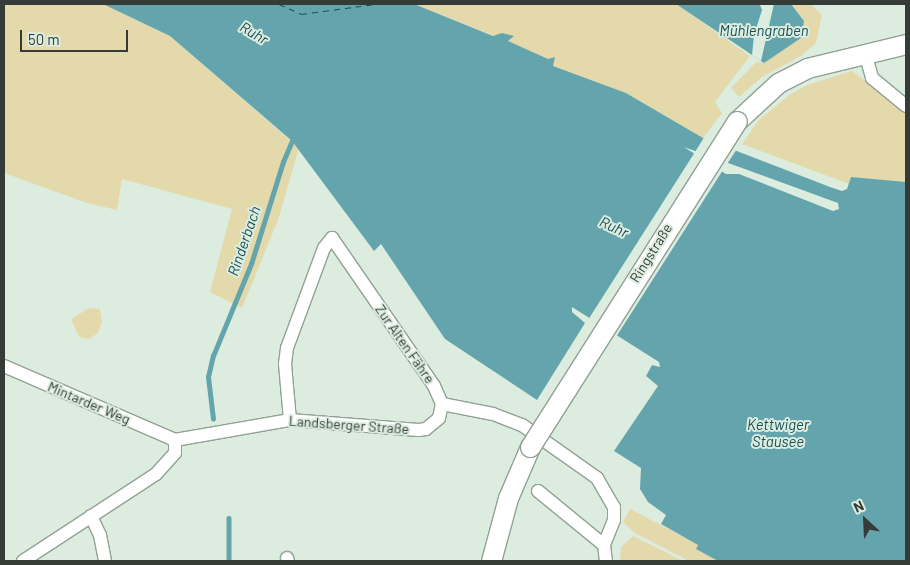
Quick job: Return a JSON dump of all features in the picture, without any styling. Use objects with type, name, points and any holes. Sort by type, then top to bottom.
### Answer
[{"type":"main road","name":"Ringstraße","points":[[492,561],[508,498],[530,447],[737,121],[762,96],[793,74],[820,63],[906,44]]},
{"type":"street","points":[[865,53],[872,78],[906,106]]},
{"type":"street","name":"Zur Alten Fähre","points":[[290,420],[285,364],[287,348],[324,248],[332,238],[434,386],[442,404]]},
{"type":"street","name":"Mintarder Weg","points":[[4,366],[175,440]]},
{"type":"street","points":[[442,404],[493,414],[522,425],[597,478],[614,507],[614,520],[604,545],[606,561]]},
{"type":"street","name":"Landsberger Straße","points":[[175,440],[290,420],[419,430],[426,429],[439,418],[442,404]]},
{"type":"street","points":[[23,561],[156,474],[175,453],[175,440]]},
{"type":"street","points":[[538,491],[604,545]]},
{"type":"street","points":[[92,516],[100,535],[105,561]]},
{"type":"shaded area","points":[[4,4],[103,4],[170,36],[299,148],[278,220],[242,308],[210,292],[232,209],[122,179],[117,210],[87,203],[4,173]]},
{"type":"shaded area","points":[[414,4],[676,4],[750,56],[715,102],[722,113],[703,138],[626,93],[553,66],[555,58],[548,59],[507,41],[514,36],[494,36]]},
{"type":"shaded area","points":[[791,4],[811,4],[822,15],[816,43],[801,56],[762,77],[739,97],[731,88],[756,62],[764,63],[804,21]]},
{"type":"shaded area","points":[[852,71],[906,111],[906,182],[851,177],[849,184],[742,144],[759,120],[789,95],[807,85]]},
{"type":"shaded area","points":[[89,308],[100,309],[102,321],[98,333],[89,339],[79,337],[71,319]]},
{"type":"shaded area","points":[[630,509],[699,545],[697,549],[718,561],[689,561],[635,533],[623,522]]},
{"type":"shaded area","points":[[633,536],[683,561],[620,561],[621,547]]},
{"type":"water","points":[[103,4],[414,4],[493,36],[502,33],[514,36],[508,41],[548,59],[555,57],[553,66],[626,93],[703,138],[830,187],[842,191],[847,189],[851,177],[906,182],[906,561],[718,561],[696,549],[698,545],[661,524],[666,515],[648,502],[640,489],[641,468],[614,451],[658,386],[646,376],[652,365],[660,367],[659,362],[572,307],[572,312],[585,323],[537,400],[445,339],[381,244],[374,251],[292,141],[170,36]],"holes":[[[684,147],[838,203],[839,209],[833,211],[739,174],[726,174]]]},
{"type":"water","name":"Mühlengraben","points":[[676,4],[791,4],[804,21],[801,38],[764,63]]},
{"type":"pier","points":[[774,4],[761,61],[752,55],[754,35],[762,10],[760,5]]},
{"type":"pier","points":[[705,136],[737,149],[727,164],[695,152]]},
{"type":"pier","points":[[695,152],[723,170],[616,337],[588,320]]},
{"type":"pier","points":[[587,322],[539,401],[536,402],[537,401]]},
{"type":"waterway","name":"Rinderbach","points":[[213,419],[208,377],[213,356],[251,264],[283,162],[294,136]]},
{"type":"waterway","name":"Rinderbach","points":[[229,518],[229,561]]},
{"type":"ferry route","points":[[279,4],[301,14],[375,4]]},
{"type":"water label","name":"Ruhr","points":[[254,33]]},
{"type":"water label","name":"Ruhr","points":[[614,227]]},
{"type":"water label","name":"Kettwiger Stausee","points":[[778,432]]}]
